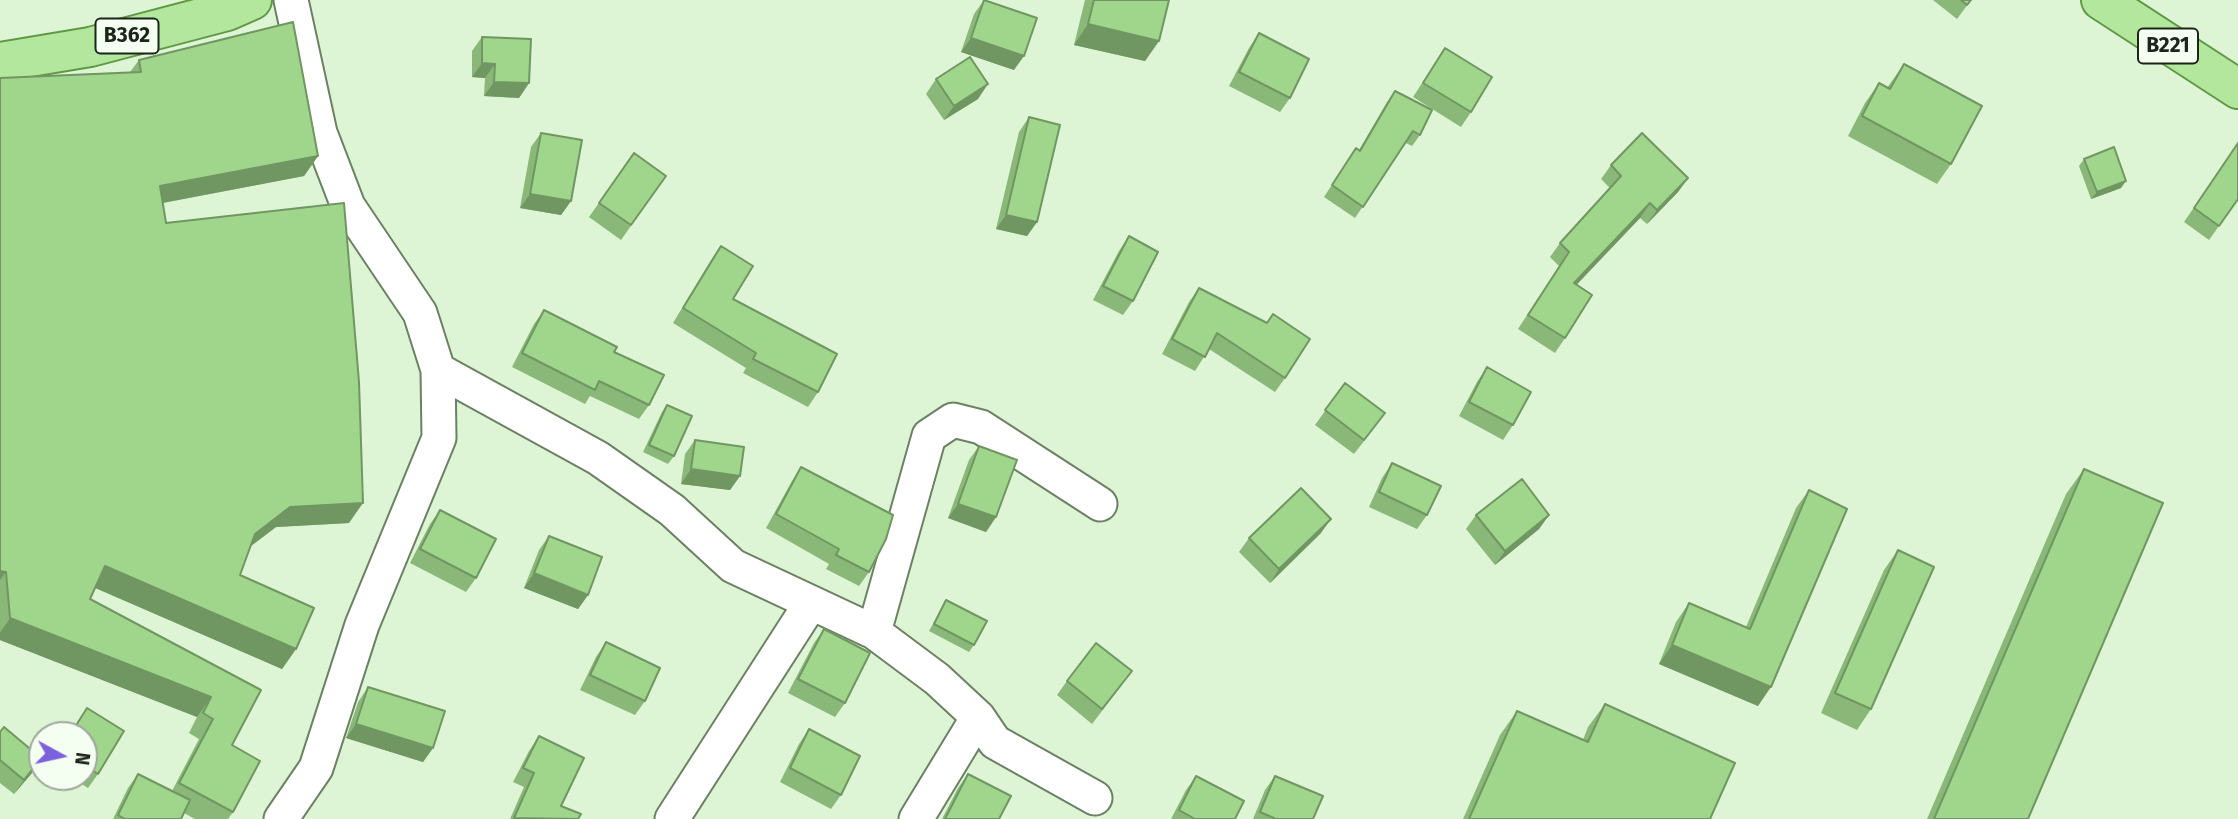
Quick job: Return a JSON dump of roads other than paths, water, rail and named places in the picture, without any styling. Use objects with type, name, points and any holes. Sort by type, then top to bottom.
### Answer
[{"type":"main road","name":"B362","points":[[0,62],[90,47],[227,11],[252,0]]},
{"type":"main road","name":"B221","points":[[2101,0],[2238,89]]},
{"type":"street","points":[[281,819],[316,768],[362,625],[439,438],[438,370],[420,313],[348,206],[320,133],[291,0]]},
{"type":"street","points":[[438,370],[598,458],[672,510],[733,566],[874,632],[937,679],[978,717],[995,742],[1095,798]]},
{"type":"street","points":[[874,632],[929,436],[953,420],[981,427],[1100,504]]},
{"type":"street","points":[[672,819],[811,603]]},
{"type":"street","points":[[916,819],[978,717]]}]
